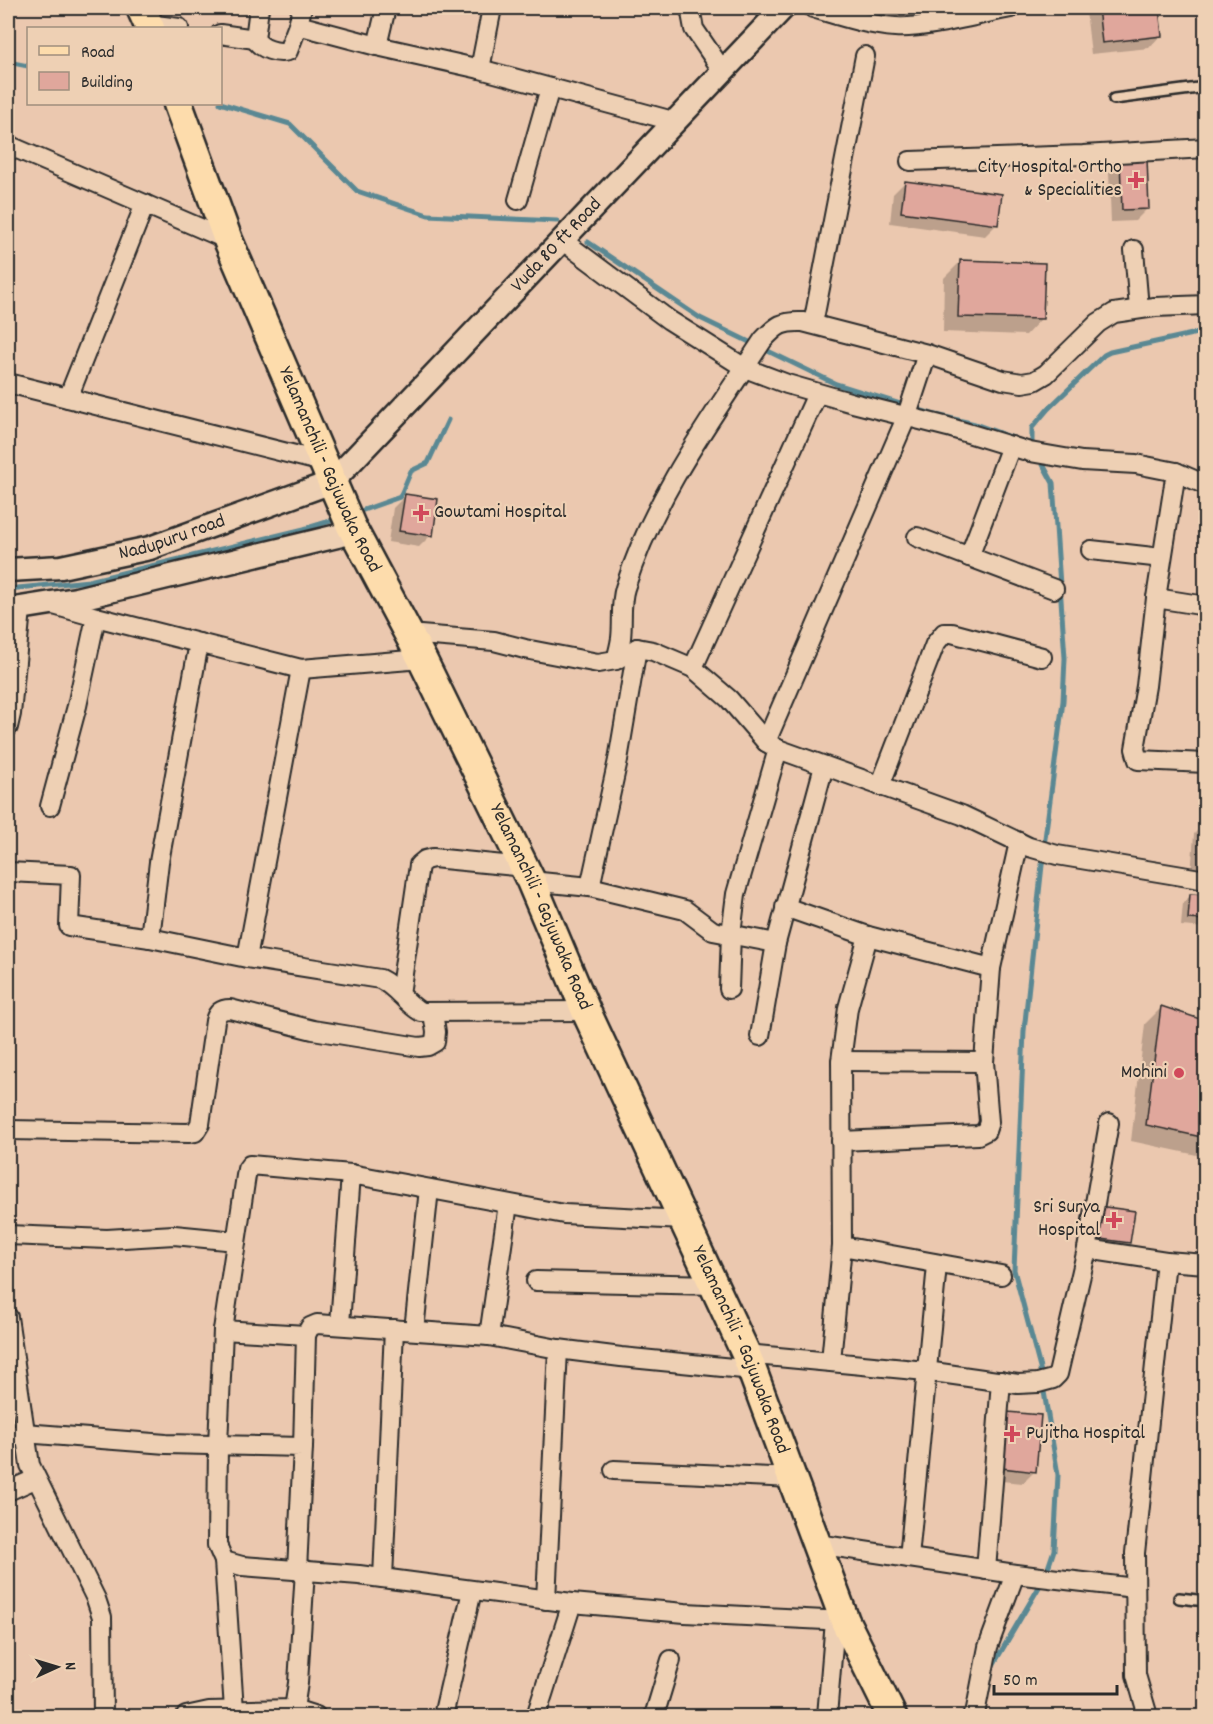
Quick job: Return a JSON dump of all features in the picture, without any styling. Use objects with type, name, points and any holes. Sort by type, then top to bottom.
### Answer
[{"type":"main road","name":"Yelamanchili - Gajuwaka Road","points":[[178,105],[228,240],[352,529],[422,659],[528,874],[586,1011],[715,1285],[749,1362],[817,1544],[840,1621],[892,1716]]},
{"type":"street","points":[[255,39],[259,8]]},
{"type":"street","points":[[377,46],[386,8]]},
{"type":"street","points":[[480,69],[492,8]]},
{"type":"street","points":[[690,8],[694,29],[722,70]]},
{"type":"street","name":"Vuda 80 ft Road","points":[[330,478],[562,241],[673,121],[783,8]]},
{"type":"street","points":[[813,8],[868,23],[897,27],[935,23],[1011,8]]},
{"type":"street","points":[[222,34],[255,39],[263,47],[283,52],[290,47],[300,16],[377,46],[480,69],[673,121]]},
{"type":"street","points":[[146,20],[175,27]]},
{"type":"street","points":[[813,324],[865,56]]},
{"type":"street","points":[[518,200],[550,88]]},
{"type":"street","points":[[8,145],[228,240]]},
{"type":"street","points":[[910,161],[1206,148]]},
{"type":"street","points":[[68,398],[145,204]]},
{"type":"street","points":[[562,241],[669,320],[745,368],[817,394],[948,427],[1030,452],[1082,461],[1136,464],[1176,472],[1206,485]]},
{"type":"street","points":[[1134,250],[1139,309]]},
{"type":"street","points":[[616,660],[621,639],[624,590],[645,533],[669,484],[763,339],[777,326],[789,321],[813,324],[927,354],[1002,380],[1022,382],[1034,381],[1046,374],[1098,323],[1114,313],[1139,309],[1206,305]]},
{"type":"street","points":[[729,988],[731,934],[739,882],[772,746],[906,418],[927,354]]},
{"type":"street","points":[[8,383],[68,398],[330,478]]},
{"type":"street","points":[[693,668],[817,394]]},
{"type":"street","points":[[969,557],[1011,446]]},
{"type":"street","points":[[1176,472],[1135,749],[1138,760],[1206,763]]},
{"type":"street","name":"Nadupuru road","points":[[8,570],[61,567],[150,548],[330,478]]},
{"type":"street","points":[[8,727],[11,714],[14,610],[59,602],[352,529]]},
{"type":"street","points":[[918,537],[1054,589]]},
{"type":"street","points":[[1091,550],[1162,558]]},
{"type":"street","points":[[59,602],[61,567]]},
{"type":"street","points":[[1156,598],[1206,606]]},
{"type":"street","points":[[59,602],[96,617],[301,669],[422,659]]},
{"type":"street","points":[[51,806],[77,706],[96,617]]},
{"type":"street","points":[[880,786],[935,644],[944,633],[952,633],[1042,657]]},
{"type":"street","points":[[408,634],[494,641],[598,663],[616,660],[637,648],[653,651],[693,668],[729,699],[772,746],[962,815],[1024,845],[1057,855],[1206,880]]},
{"type":"street","points":[[150,938],[159,862],[199,643]]},
{"type":"street","points":[[590,887],[618,760],[637,648]]},
{"type":"street","points":[[248,958],[301,669]]},
{"type":"street","points":[[760,1036],[776,943],[824,766]]},
{"type":"street","points":[[841,1142],[978,1135],[986,1131],[989,1122],[984,1062],[991,968],[1024,845]]},
{"type":"street","points":[[400,994],[419,865],[433,858],[528,874],[685,910],[713,931],[776,943]]},
{"type":"street","points":[[8,872],[71,875],[69,926],[380,979],[392,985],[409,1005],[421,1012],[586,1011]]},
{"type":"street","points":[[785,907],[868,936],[991,968]]},
{"type":"street","points":[[831,1361],[842,1246],[841,1061],[848,1008],[868,936]]},
{"type":"street","points":[[8,1130],[195,1132],[200,1124],[215,1021],[222,1009],[313,1030],[419,1047],[435,1042],[434,1013]]},
{"type":"street","points":[[841,1061],[984,1062]]},
{"type":"street","points":[[294,1709],[298,1683],[306,1335],[310,1327],[317,1324],[340,1324],[489,1336],[621,1358],[749,1362],[831,1361],[1018,1384],[1046,1381],[1058,1374],[1087,1249],[1109,1123]]},
{"type":"street","points":[[234,1710],[224,1561],[217,1545],[218,1445],[223,1330],[247,1168],[250,1165],[351,1174],[564,1214],[684,1220]]},
{"type":"street","points":[[340,1324],[351,1174]]},
{"type":"street","points":[[414,1330],[429,1189]]},
{"type":"street","points":[[489,1336],[508,1204]]},
{"type":"street","points":[[8,1235],[107,1239],[174,1234],[236,1241]]},
{"type":"street","points":[[842,1246],[1001,1275]]},
{"type":"street","points":[[1087,1249],[1166,1261],[1206,1264]]},
{"type":"street","points":[[1148,1716],[1136,1676],[1135,1553],[1166,1261]]},
{"type":"street","points":[[909,1558],[937,1265]]},
{"type":"street","points":[[537,1281],[715,1285]]},
{"type":"street","points":[[8,1317],[16,1435],[35,1479],[96,1599],[102,1617],[104,1716]]},
{"type":"street","points":[[383,1578],[394,1329]]},
{"type":"street","points":[[223,1330],[306,1335]]},
{"type":"street","points":[[546,1599],[558,1349]]},
{"type":"street","points":[[986,1570],[1001,1381]]},
{"type":"street","points":[[16,1435],[166,1444],[303,1447]]},
{"type":"street","points":[[614,1470],[792,1478]]},
{"type":"street","points":[[8,1491],[35,1479]]},
{"type":"street","points":[[817,1544],[986,1570],[1135,1588]]},
{"type":"street","points":[[224,1561],[242,1566],[383,1578],[572,1603],[685,1613],[840,1621],[827,1716]]},
{"type":"street","points":[[972,1716],[975,1714],[988,1647],[1016,1574]]},
{"type":"street","points":[[443,1716],[472,1591]]},
{"type":"street","points":[[536,1716],[572,1603]]},
{"type":"street","points":[[654,1716],[671,1660]]},
{"type":"street","points":[[186,1716],[234,1710],[256,1713],[294,1709],[316,1716]]},
{"type":"lane","points":[[1114,99],[1206,87]]},
{"type":"lane","points":[[1179,1598],[1206,1601]]},
{"type":"building","points":[[1098,8],[1159,8],[1162,36],[1102,43]]},
{"type":"building","points":[[1147,159],[1149,209],[1122,210],[1120,160]]},
{"type":"building","points":[[905,181],[1002,194],[998,225],[901,212]]},
{"type":"building","points":[[960,260],[1045,263],[1043,319],[958,317]]},
{"type":"building","points":[[405,494],[438,499],[433,536],[399,531]]},
{"type":"building","points":[[1205,820],[1206,865],[1202,865]]},
{"type":"building","points":[[1190,894],[1206,895],[1206,920],[1188,919]]},
{"type":"building","name":"Mohini","points":[[1161,1006],[1206,1021],[1206,1138],[1146,1125]]},
{"type":"building","points":[[1098,1206],[1135,1211],[1130,1243],[1093,1238]]},
{"type":"building","points":[[1007,1412],[1041,1415],[1036,1472],[1002,1468]]},
{"type":"waterway","points":[[8,62],[27,66]]},
{"type":"waterway","points":[[222,104],[290,124],[357,191],[428,215],[557,221]]},
{"type":"waterway","points":[[588,242],[700,318],[836,384],[932,414],[975,424],[1019,440]]},
{"type":"waterway","points":[[1034,448],[1032,428],[1048,409],[1104,355],[1206,331]]},
{"type":"waterway","points":[[355,513],[400,497],[411,471],[428,463],[448,420]]},
{"type":"waterway","points":[[1040,459],[1053,483],[1065,658],[1063,701],[1044,846]]},
{"type":"waterway","points":[[8,589],[89,581],[337,519]]},
{"type":"waterway","points":[[1043,856],[1024,1031],[1014,1270],[1040,1368],[1058,1475],[1054,1550],[1046,1574]]},
{"type":"waterway","points":[[992,1667],[1042,1582]]},
{"type":"place","name":"City Hospital Ortho & Specialities","points":[[1136,180]]},
{"type":"place","name":"Gowtami Hospital","points":[[421,513]]},
{"type":"place","name":"Mohini","points":[[1179,1073]]},
{"type":"place","name":"Sri Surya Hospital","points":[[1114,1220]]},
{"type":"place","name":"Pujitha Hospital","points":[[1012,1434]]}]
